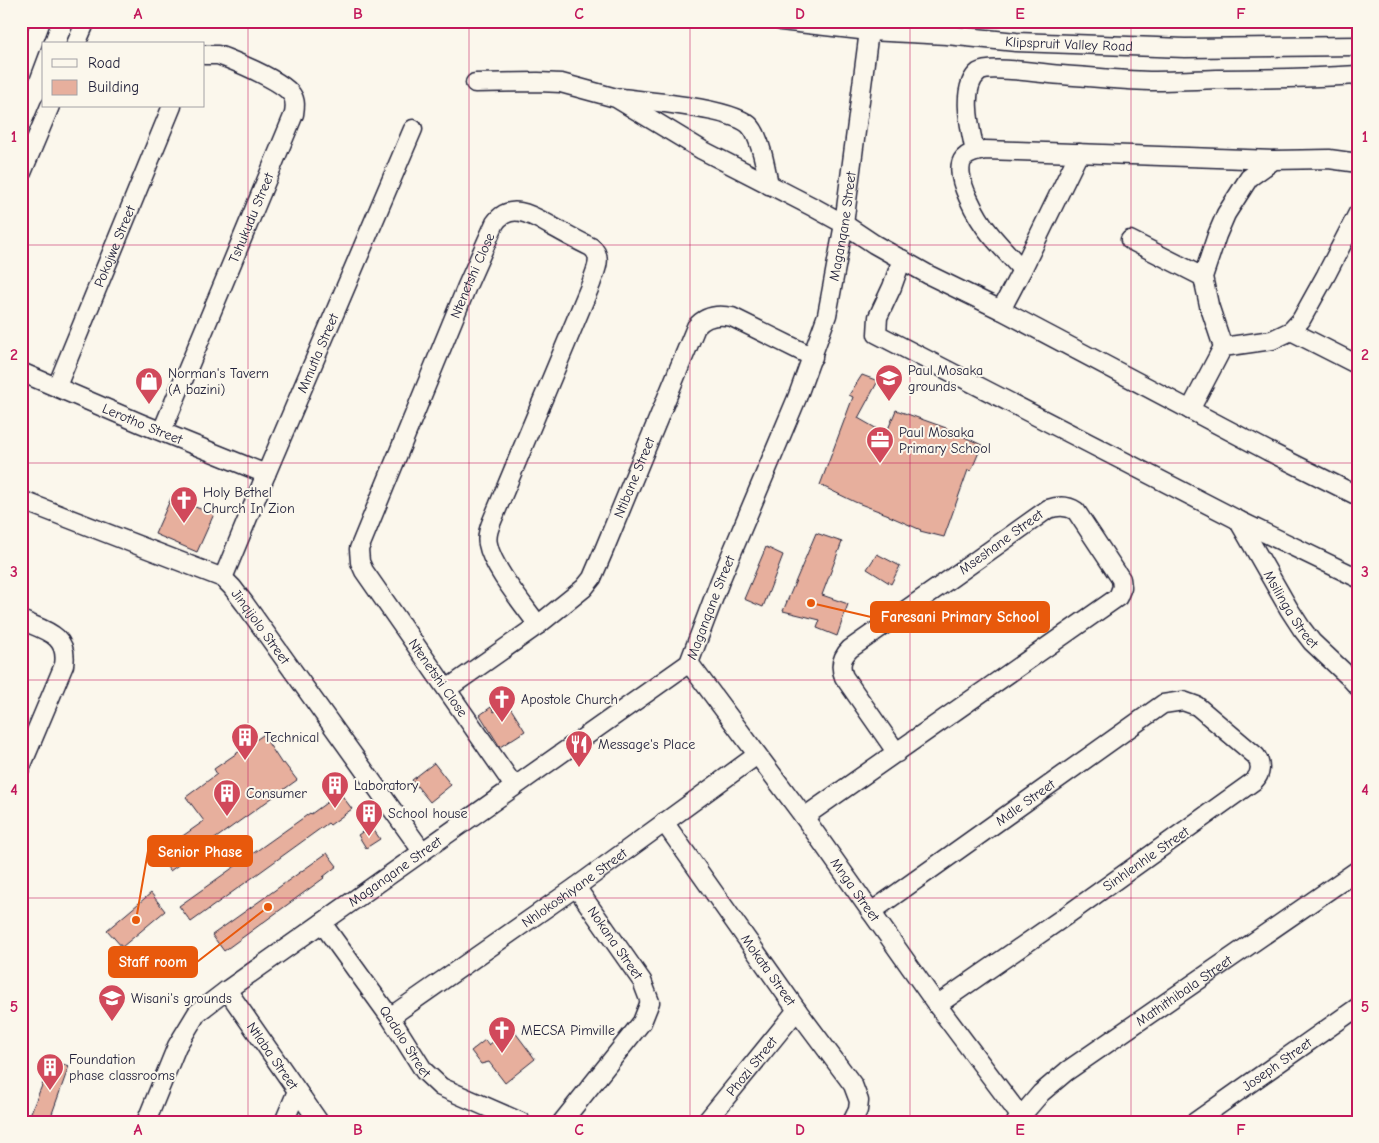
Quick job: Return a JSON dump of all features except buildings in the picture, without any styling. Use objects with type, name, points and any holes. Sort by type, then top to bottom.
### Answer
[{"type":"street","points":[[21,74],[41,21]]},
{"type":"street","points":[[33,44],[48,21]]},
{"type":"street","points":[[77,42],[86,21]]},
{"type":"street","name":"Klipspruit Valley Road","points":[[781,21],[869,26],[1016,42],[1185,48],[1316,42],[1358,38]]},
{"type":"street","name":"Klipspruit Valley Road","points":[[903,21],[1163,40],[1316,42],[1358,46]]},
{"type":"street","name":"Maganqane Street","points":[[146,1122],[177,1046],[197,1013],[322,922],[689,663],[720,581],[813,357],[828,315],[844,224],[869,26]]},
{"type":"street","name":"Tshukudu Street","points":[[162,431],[295,108],[292,94],[280,84],[221,56],[205,55]]},
{"type":"street","points":[[975,152],[968,116],[969,93],[976,75],[981,71],[1002,70],[1149,81],[1358,75]]},
{"type":"street","points":[[475,82],[561,84],[584,88],[616,98],[691,107],[743,120],[752,128],[755,134],[769,185]]},
{"type":"street","points":[[616,98],[702,150],[814,207],[929,275],[1358,496]]},
{"type":"street","points":[[21,175],[49,108]]},
{"type":"street","name":"Pokojwe Street","points":[[56,386],[171,108]]},
{"type":"street","name":"Mmutla Street","points":[[223,578],[413,129]]},
{"type":"street","points":[[1022,270],[990,234],[967,197],[961,176],[961,166],[965,157],[975,152],[985,150],[1274,160],[1329,159],[1358,164]]},
{"type":"street","points":[[1000,310],[1022,270],[1079,153]]},
{"type":"street","points":[[1190,410],[1223,348],[1209,305],[1203,277],[1217,235],[1226,214],[1249,178],[1274,160]]},
{"type":"street","name":"Ntenetshi Close","points":[[514,786],[364,571],[360,562],[359,549],[467,286],[495,223],[502,216],[514,212],[522,212],[532,216],[591,247],[596,251],[598,258],[591,284],[488,534],[488,545],[494,562],[538,625]]},
{"type":"street","points":[[1223,348],[1272,340],[1291,331],[1301,320],[1326,275],[1352,236],[1358,212]]},
{"type":"street","points":[[1130,240],[1203,277]]},
{"type":"street","points":[[902,259],[878,318],[877,334],[1238,520],[1358,578]]},
{"type":"street","name":"Ntibane Street","points":[[447,689],[572,599],[592,578],[696,327],[701,321],[719,315],[732,317],[813,357]]},
{"type":"street","points":[[1291,331],[1358,365]]},
{"type":"street","name":"Lerotho Street","points":[[21,372],[266,474]]},
{"type":"street","name":"Jinqijolo Street","points":[[21,500],[223,578],[250,611],[422,852]]},
{"type":"street","name":"Mseshane Street","points":[[804,817],[897,753],[1118,597],[1122,587],[1121,579],[1076,511],[1063,506],[1048,509],[850,649],[846,654],[841,665],[844,676],[897,753]]},
{"type":"street","name":"Msilinga Street","points":[[1238,520],[1289,609],[1312,642],[1358,687]]},
{"type":"street","points":[[21,620],[52,633],[60,641],[65,656],[64,665],[21,768]]},
{"type":"street","name":"Mnga Street","points":[[689,663],[804,817],[1018,1119]]},
{"type":"street","name":"Mdle Street","points":[[871,912],[1163,704],[1183,701]]},
{"type":"street","name":"Sinhlenhle Street","points":[[937,1005],[1067,915],[1256,779],[1260,767],[1256,756],[1203,710],[1183,701]]},
{"type":"street","name":"Nhlokoshiyane Street","points":[[390,1017],[576,887],[757,756]]},
{"type":"street","name":"Mokata Street","points":[[664,822],[797,1010],[856,1089],[859,1105],[852,1122]]},
{"type":"street","name":"Mathithibala Street","points":[[1018,1119],[1041,1092],[1067,1071],[1358,870]]},
{"type":"street","name":"Nokana Street","points":[[562,1122],[642,1022],[650,1002],[642,980],[576,887]]},
{"type":"street","name":"Qadolo Street","points":[[322,922],[390,1017],[424,1071],[442,1087],[521,1122]]},
{"type":"street","name":"Ntlaba Street","points":[[227,990],[319,1122]]},
{"type":"street","name":"Joseph Street","points":[[1195,1122],[1358,1007]]},
{"type":"street","name":"Phozi Street","points":[[706,1122],[797,1010]]},
{"type":"street","points":[[284,1122],[297,1091]]},
{"type":"place","name":"Paul Mosaka grounds","points":[[889,402]]},
{"type":"place","name":"Norman's Tavern (A bazini)","points":[[149,405]]},
{"type":"place","name":"Paul Mosaka Primary School","points":[[880,464]]},
{"type":"place","name":"Holy Bethel Church In Zion","points":[[184,524]]},
{"type":"place","name":"Faresani Primary School","points":[[811,603]]},
{"type":"place","name":"Apostole Church","points":[[502,723]]},
{"type":"place","name":"Technical","points":[[245,761]]},
{"type":"place","name":"Message's Place","points":[[579,768]]},
{"type":"place","name":"Laboratory","points":[[335,809]]},
{"type":"place","name":"Consumer","points":[[227,817]]},
{"type":"place","name":"School house","points":[[369,837]]},
{"type":"place","name":"Staff room","points":[[268,907]]},
{"type":"place","name":"Senior Phase","points":[[136,920]]},
{"type":"place","name":"Wisani's grounds","points":[[112,1022]]},
{"type":"place","name":"MECSA Pimville","points":[[502,1054]]},
{"type":"place","name":"Foundation phase classrooms","points":[[50,1091]]}]
